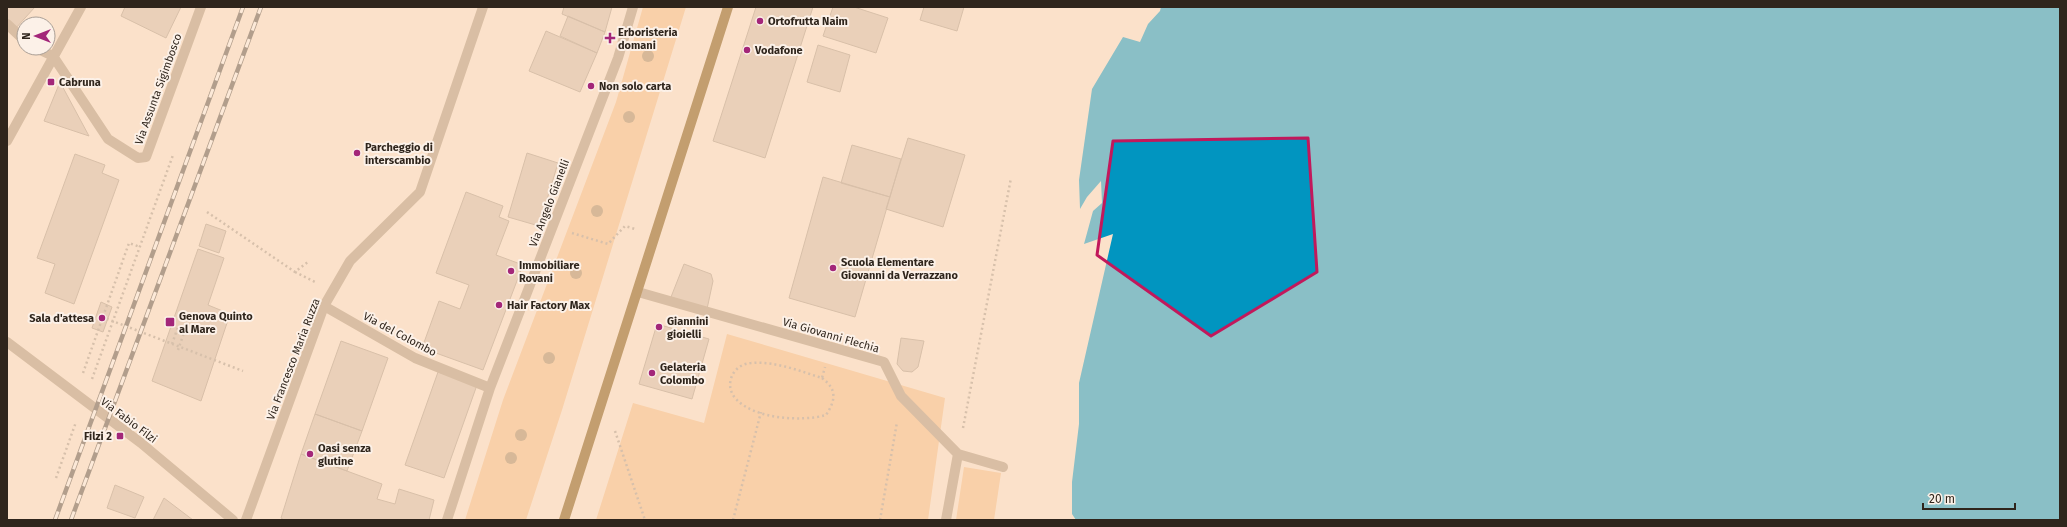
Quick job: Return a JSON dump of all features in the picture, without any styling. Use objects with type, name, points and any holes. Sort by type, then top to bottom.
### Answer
[{"type":"main road","points":[[564,520],[728,7]]},
{"type":"street","points":[[56,51],[80,7]]},
{"type":"street","name":"Via Assunta Sigimbosco","points":[[53,56],[108,139],[138,158],[146,157],[201,7]]},
{"type":"street","name":"Via Francesco Maria Ruzza","points":[[246,520],[324,306],[350,261],[420,192],[483,7]]},
{"type":"street","name":"Via Angelo Gianelli","points":[[447,520],[490,388],[618,58],[633,7]]},
{"type":"street","points":[[7,24],[16,32]]},
{"type":"street","points":[[7,141],[53,56]]},
{"type":"street","name":"Via Giovanni Flechia","points":[[638,292],[884,362],[901,396],[958,454]]},
{"type":"street","name":"Via del Colombo","points":[[324,306],[415,358],[490,388]]},
{"type":"street","name":"Via Fabio Filzi","points":[[7,342],[141,443],[233,520]]},
{"type":"street","points":[[946,520],[958,454],[1002,467]]},
{"type":"path","points":[[91,382],[173,156]]},
{"type":"path","points":[[958,454],[1011,178]]},
{"type":"path","points":[[207,212],[295,272],[309,261]]},
{"type":"path","points":[[552,227],[608,244],[625,226],[656,235]]},
{"type":"path","points":[[81,378],[129,243],[140,247]]},
{"type":"path","points":[[102,317],[243,371]]},
{"type":"path","points":[[172,344],[178,327],[185,330],[178,350]]},
{"type":"path","points":[[822,378],[830,347]]},
{"type":"path","points":[[749,363],[784,366],[822,378],[829,384],[834,393],[832,406],[826,415],[797,419],[772,416],[761,412],[736,399],[730,386],[731,376],[736,368],[749,363]]},
{"type":"path","points":[[880,520],[892,457],[901,396]]},
{"type":"path","points":[[604,398],[645,520]]},
{"type":"path","points":[[733,520],[761,412]]},
{"type":"path","points":[[56,478],[77,419]]},
{"type":"highlighted area","points":[[1308,138],[1317,272],[1211,336],[1097,255],[1113,141]]},
{"type":"shaded area","points":[[643,7],[686,7],[562,410],[526,520],[465,520],[503,400],[616,102]]},
{"type":"shaded area","points":[[727,334],[945,398],[928,520],[596,520],[633,403],[704,423]]},
{"type":"shaded area","points":[[964,467],[1001,473],[994,520],[956,520]]},
{"type":"water","points":[[1161,7],[2060,7],[2060,520],[1076,520],[1072,514],[1072,482],[1079,424],[1079,383],[1113,234],[1084,244],[1093,211],[1102,203],[1101,181],[1087,197],[1080,209],[1079,180],[1092,89],[1123,37],[1140,42],[1148,24],[1160,11]]},
{"type":"building","points":[[7,7],[35,7],[27,16],[16,16],[15,29],[7,22]]},
{"type":"building","points":[[125,7],[181,7],[166,38],[121,16]]},
{"type":"building","points":[[564,7],[612,7],[605,32],[562,14]]},
{"type":"building","points":[[756,7],[813,7],[765,158],[713,141]]},
{"type":"building","points":[[833,7],[854,7],[888,18],[876,53],[823,36]]},
{"type":"building","points":[[924,7],[964,7],[957,31],[920,20]]},
{"type":"building","points":[[568,16],[605,32],[597,53],[560,36]]},
{"type":"building","points":[[546,31],[597,53],[580,92],[529,71]]},
{"type":"building","points":[[818,45],[850,55],[840,92],[807,82]]},
{"type":"building","points":[[60,82],[89,136],[44,121]]},
{"type":"building","points":[[908,138],[965,155],[943,227],[886,209]]},
{"type":"building","points":[[852,145],[901,159],[890,197],[841,183]]},
{"type":"building","points":[[527,153],[558,163],[539,226],[508,217]]},
{"type":"building","points":[[75,154],[105,165],[102,173],[119,180],[74,304],[45,293],[55,264],[37,258]]},
{"type":"building","name":"Scuola Elementare Giovanni da Verrazzano","points":[[823,177],[890,197],[855,317],[789,298]]},
{"type":"building","points":[[466,192],[503,206],[499,217],[509,221],[496,255],[523,265],[483,370],[422,348],[439,301],[460,309],[469,285],[436,273]]},
{"type":"building","points":[[206,224],[226,231],[219,253],[199,246]]},
{"type":"building","points":[[198,249],[224,258],[208,305],[230,314],[201,401],[152,381]]},
{"type":"building","points":[[684,264],[711,274],[713,281],[707,309],[671,297]]},
{"type":"building","name":"Sala d'attesa","points":[[101,302],[112,307],[103,332],[92,328]]},
{"type":"building","points":[[657,324],[709,339],[692,399],[639,384]]},
{"type":"building","points":[[901,338],[924,341],[918,367],[912,372],[903,371],[897,364]]},
{"type":"building","points":[[341,341],[388,358],[362,431],[315,414]]},
{"type":"building","points":[[438,372],[477,385],[444,478],[405,465]]},
{"type":"building","points":[[315,414],[362,431],[347,471],[301,454]]},
{"type":"building","points":[[301,454],[382,484],[377,499],[395,504],[399,489],[434,500],[429,520],[284,520],[281,518]]},
{"type":"building","points":[[115,485],[144,497],[135,518],[107,508]]},
{"type":"building","points":[[164,498],[193,520],[153,520]]},
{"type":"railway","points":[[55,520],[243,7]]},
{"type":"railway","points":[[71,520],[261,7]]},
{"type":"place","name":"Ortofrutta Naim","points":[[760,21]]},
{"type":"place","name":"Erboristeria domani","points":[[610,38]]},
{"type":"place","name":"Vodafone","points":[[747,50]]},
{"type":"place","name":"Cabruna","points":[[51,82]]},
{"type":"place","name":"Non solo carta","points":[[591,86]]},
{"type":"place","name":"Parcheggio di interscambio","points":[[357,153]]},
{"type":"place","name":"Scuola Elementare Giovanni da Verrazzano","points":[[833,268]]},
{"type":"place","name":"Immobiliare Rovani","points":[[511,271]]},
{"type":"place","name":"Hair Factory Max","points":[[499,305]]},
{"type":"place","name":"Sala d'attesa","points":[[102,318]]},
{"type":"place","name":"Genova Quinto al Mare","points":[[170,322]]},
{"type":"place","name":"Giannini gioielli","points":[[659,327]]},
{"type":"place","name":"Gelateria Colombo","points":[[652,373]]},
{"type":"place","name":"Filzi 2","points":[[120,436]]},
{"type":"place","name":"Oasi senza glutine","points":[[310,454]]}]
